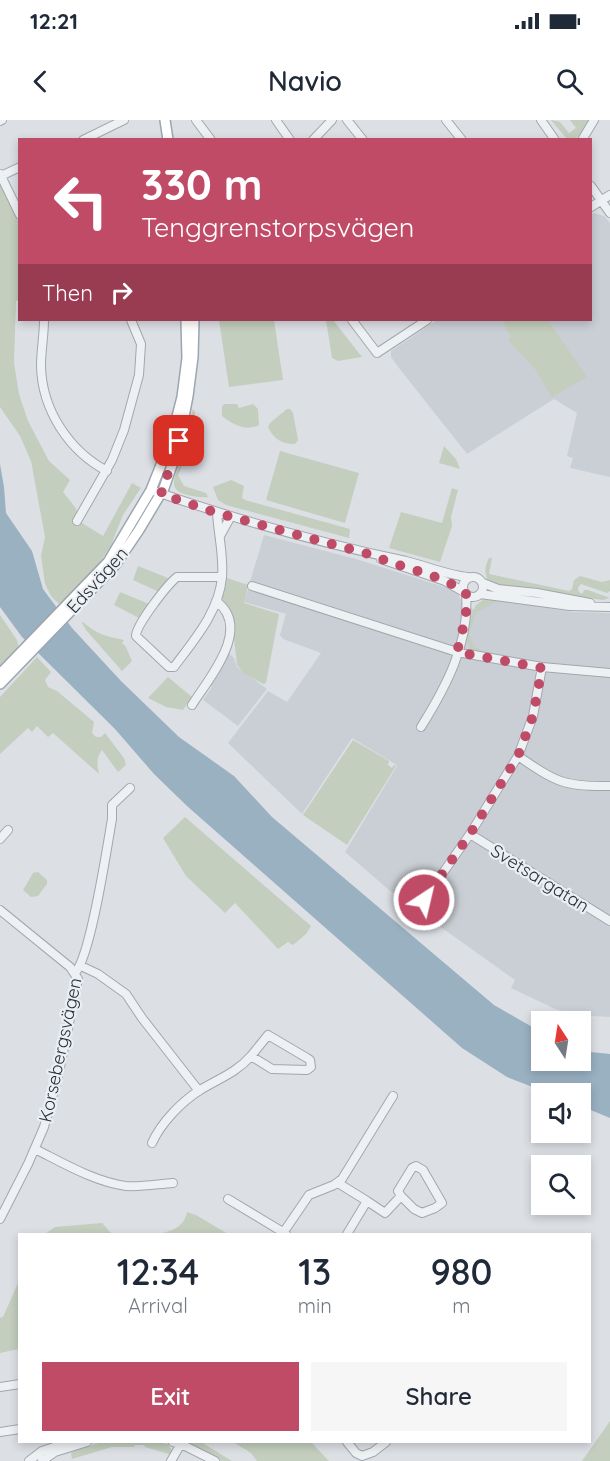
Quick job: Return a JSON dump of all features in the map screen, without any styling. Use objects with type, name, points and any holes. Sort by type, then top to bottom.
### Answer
[{"type":"main road","points":[[165,120],[168,138]]},
{"type":"main road","name":"Edsvägen","points":[[156,492],[182,397],[187,358],[186,321]]},
{"type":"main road","name":"Edsvägen","points":[[0,684],[23,655],[74,602],[116,564],[139,531],[178,448],[193,357],[194,321]]},
{"type":"main road","name":"Edsvägen","points":[[0,674],[23,655]]},
{"type":"street","points":[[88,138],[124,120]]},
{"type":"street","points":[[196,120],[210,138]]},
{"type":"street","points":[[276,120],[289,138]]},
{"type":"street","points":[[315,138],[332,120]]},
{"type":"street","points":[[346,120],[361,138]]},
{"type":"street","points":[[447,120],[460,138]]},
{"type":"street","points":[[541,120],[554,138]]},
{"type":"street","points":[[583,138],[594,120]]},
{"type":"street","points":[[18,168],[0,175],[18,211]]},
{"type":"street","points":[[592,188],[610,213]]},
{"type":"street","points":[[592,206],[610,195]]},
{"type":"street","points":[[44,321],[41,369],[49,404],[57,422],[73,446],[91,462],[107,471]]},
{"type":"street","points":[[77,521],[107,471],[124,430],[139,375],[141,344],[131,321]]},
{"type":"street","points":[[353,321],[377,353],[425,321]]},
{"type":"street","points":[[156,492],[217,513],[372,555],[408,562],[457,576],[477,577],[483,583],[498,589],[537,593],[609,607]]},
{"type":"street","points":[[217,513],[222,578],[216,601],[202,630],[174,667],[169,667],[135,634],[142,621],[177,577],[222,578]]},
{"type":"street","points":[[219,536],[231,516]]},
{"type":"street","points":[[372,555],[391,564],[445,581],[473,597],[479,595],[570,606],[609,607]]},
{"type":"street","points":[[421,727],[445,688],[457,652],[466,616],[463,583],[468,578]]},
{"type":"street","points":[[466,616],[483,589],[483,583]]},
{"type":"street","points":[[252,586],[457,652],[542,668],[610,674]]},
{"type":"street","points":[[192,705],[229,644],[230,628],[227,611],[216,601]]},
{"type":"street","points":[[424,900],[470,834],[518,756],[533,716],[542,668]]},
{"type":"street","points":[[518,756],[543,773],[565,784],[585,787],[610,786]]},
{"type":"street","name":"Korsebergsvägen","points":[[0,1219],[35,1149],[50,1106],[78,984],[75,973],[81,966],[107,853],[112,805],[130,788]]},
{"type":"street","points":[[0,839],[8,830]]},
{"type":"street","name":"Svetsargatan","points":[[470,834],[610,921]]},
{"type":"street","points":[[0,910],[75,973]]},
{"type":"street","points":[[81,966],[98,974],[126,994],[199,1091]]},
{"type":"street","points":[[152,1143],[157,1131],[199,1091],[236,1070],[268,1035],[310,1060],[310,1067],[307,1071],[272,1069],[251,1056]]},
{"type":"street","points":[[285,1233],[309,1195],[338,1183],[393,1096]]},
{"type":"street","points":[[35,1149],[97,1178],[119,1185],[173,1183]]},
{"type":"street","points":[[419,1167],[442,1203],[422,1213],[414,1209],[401,1196],[398,1191],[412,1168],[419,1167]]},
{"type":"street","points":[[338,1183],[385,1213],[401,1196]]},
{"type":"street","points":[[228,1199],[282,1233]]},
{"type":"street","points":[[348,1233],[367,1202]]},
{"type":"street","points":[[0,1387],[18,1384]]},
{"type":"street","points":[[0,1432],[18,1429]]},
{"type":"street","points":[[29,1461],[42,1451],[62,1443]]},
{"type":"street","points":[[42,1461],[55,1452],[84,1443]]},
{"type":"street","points":[[171,1461],[178,1443]]},
{"type":"street","points":[[180,1443],[216,1461]]},
{"type":"street","points":[[348,1443],[356,1453],[362,1455],[373,1452],[385,1443]]},
{"type":"shaded area","points":[[592,214],[604,216],[610,223],[610,477],[570,468],[573,458],[567,456],[577,413],[554,399],[467,454],[399,368],[391,357],[391,351],[436,321],[592,321]]},
{"type":"shaded area","points":[[264,535],[356,559],[457,591],[461,601],[476,611],[495,599],[573,612],[610,613],[610,1017],[591,1016],[591,1011],[562,1011],[511,988],[515,980],[389,890],[345,852],[397,766],[395,764],[352,738],[302,814],[228,743],[268,691],[287,702],[321,653],[283,639],[280,635],[286,614],[244,602]]},
{"type":"shaded area","points":[[229,653],[234,658],[237,667],[267,689],[238,726],[203,700],[212,687],[209,684]]},
{"type":"green space","points":[[551,120],[560,122],[569,133],[576,128],[570,120],[590,120],[590,124],[576,138],[566,138]]},
{"type":"green space","points":[[0,180],[18,221],[18,300],[16,301],[14,363],[19,394],[28,421],[49,461],[70,480],[63,492],[75,507],[82,523],[103,536],[132,483],[141,488],[123,515],[111,545],[97,567],[61,606],[51,596],[45,584],[41,556],[45,537],[31,461],[20,436],[0,407]]},
{"type":"green space","points":[[219,321],[274,321],[283,380],[229,387]]},
{"type":"green space","points":[[326,321],[334,321],[362,357],[338,361],[332,358]]},
{"type":"green space","points":[[504,321],[549,321],[587,377],[552,397],[535,369],[508,340],[511,336],[505,328]]},
{"type":"green space","points":[[237,404],[239,408],[253,404],[258,409],[259,425],[249,428],[230,422],[222,416],[222,406]]},
{"type":"green space","points":[[193,409],[195,412],[194,430],[190,432],[192,453],[183,463],[178,475],[184,486],[206,493],[208,497],[184,494],[174,485],[176,472],[190,446],[189,430]]},
{"type":"green space","points":[[287,409],[293,413],[298,440],[295,444],[278,440],[268,427]]},
{"type":"green space","points":[[444,446],[456,459],[460,469],[439,463]]},
{"type":"green space","points":[[280,451],[359,473],[345,523],[266,500]]},
{"type":"green space","points":[[231,480],[244,486],[242,498],[245,500],[350,529],[349,538],[226,505],[218,500],[213,487]]},
{"type":"green space","points":[[452,488],[458,490],[451,517],[452,526],[440,562],[389,548],[401,512],[442,523]]},
{"type":"green space","points":[[489,558],[492,558],[489,574],[569,591],[572,589],[574,580],[580,576],[602,582],[610,580],[610,591],[607,593],[581,584],[578,588],[582,594],[584,590],[588,590],[610,598],[603,600],[499,587],[490,584],[487,577],[486,568]]},
{"type":"green space","points":[[138,566],[168,578],[159,592],[133,580]]},
{"type":"green space","points":[[227,578],[248,585],[244,603],[279,614],[266,683],[263,684],[245,674],[237,665],[231,611],[221,597]]},
{"type":"green space","points":[[120,592],[149,604],[139,618],[114,605]]},
{"type":"green space","points":[[485,598],[501,599],[476,613],[469,634],[474,647],[488,653],[471,650],[465,639],[475,606]]},
{"type":"green space","points":[[0,615],[17,640],[19,650],[0,668]]},
{"type":"green space","points":[[83,622],[102,634],[124,640],[122,643],[132,661],[122,671],[86,630]]},
{"type":"green space","points":[[37,657],[51,672],[45,680],[48,687],[57,691],[94,722],[92,733],[96,737],[101,737],[105,733],[124,758],[126,765],[118,772],[102,750],[98,762],[99,774],[53,733],[48,737],[37,726],[32,732],[28,728],[0,754],[0,697]]},
{"type":"green space","points":[[168,677],[192,697],[183,710],[166,707],[148,698]]},
{"type":"green space","points":[[353,740],[389,761],[388,765],[392,768],[396,766],[347,845],[303,815]]},
{"type":"green space","points":[[185,817],[311,926],[306,934],[293,945],[288,942],[278,949],[235,903],[225,913],[186,876],[163,838]]},
{"type":"green space","points":[[38,872],[47,880],[47,884],[38,896],[31,897],[23,890],[33,873]]},
{"type":"green space","points":[[187,1212],[196,1215],[226,1233],[163,1233],[181,1224]]},
{"type":"green space","points":[[102,1223],[111,1233],[46,1233],[55,1227]]},
{"type":"green space","points":[[18,1283],[18,1349],[0,1353],[0,1318],[3,1317]]},
{"type":"green space","points":[[610,1421],[610,1461],[582,1461]]},
{"type":"green space","points":[[99,1443],[162,1443],[168,1444],[172,1451],[169,1454],[144,1445],[135,1445],[134,1447],[112,1447],[72,1459],[71,1453]]},
{"type":"green space","points":[[190,1443],[203,1443],[232,1461],[222,1461]]},
{"type":"green space","points":[[235,1443],[312,1443],[329,1461],[257,1461],[251,1453]]},
{"type":"water","points":[[0,464],[6,513],[32,551],[43,589],[72,628],[121,681],[179,737],[234,776],[272,817],[494,1005],[531,1026],[531,1071],[591,1071],[591,1052],[610,1054],[610,1118],[591,1110],[591,1083],[531,1083],[531,1086],[507,1077],[462,1048],[187,806],[154,774],[115,729],[22,637],[0,607]]},
{"type":"route","points":[[179,441],[161,494],[217,513],[372,555],[391,564],[445,581],[466,594],[466,616],[457,652],[542,668],[533,716],[514,766],[424,900]]}]
